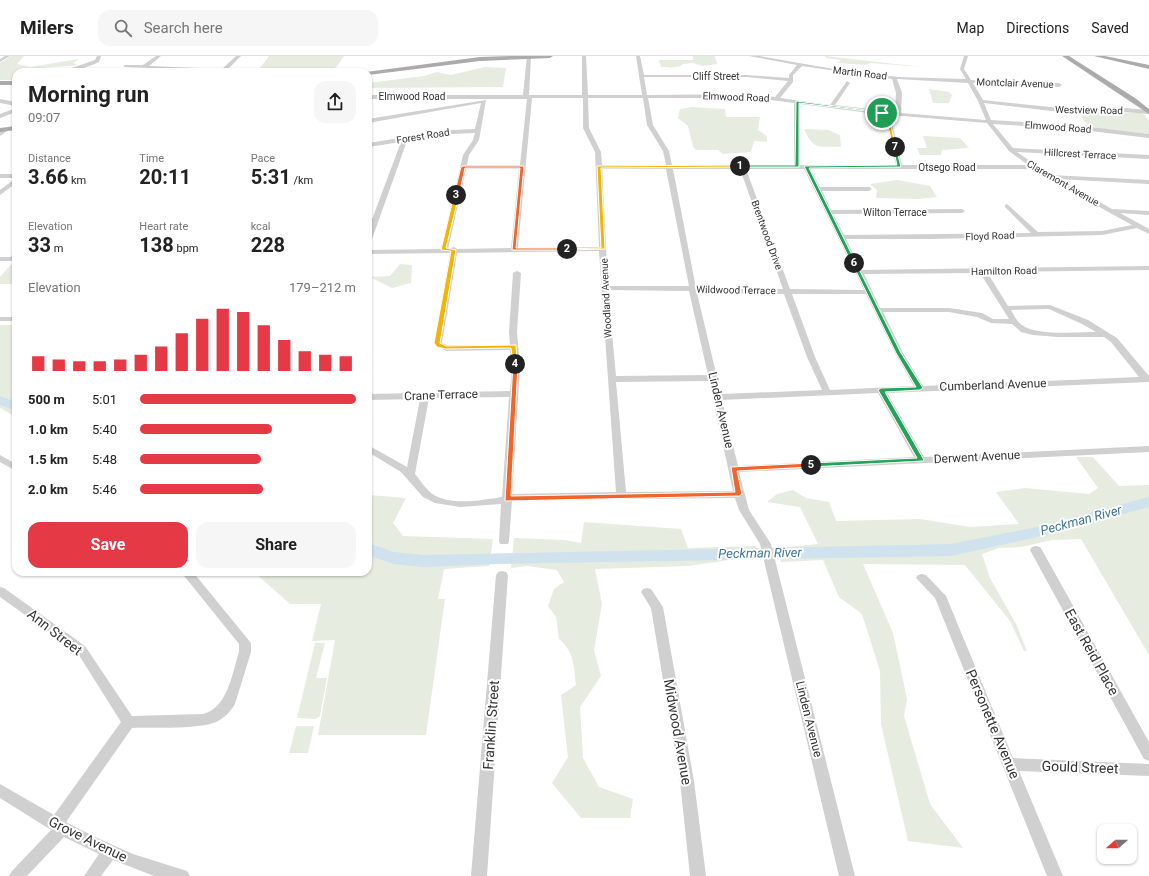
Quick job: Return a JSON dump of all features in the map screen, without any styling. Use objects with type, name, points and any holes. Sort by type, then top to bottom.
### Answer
[{"type":"main road","points":[[372,72],[480,59],[518,56],[550,56]]},
{"type":"main road","points":[[1065,56],[1133,99],[1149,112]]},
{"type":"main road","points":[[1097,56],[1149,67]]},
{"type":"main road","points":[[0,84],[12,83]]},
{"type":"street","points":[[0,61],[8,56]]},
{"type":"street","points":[[76,68],[97,61],[99,56]]},
{"type":"street","points":[[144,66],[159,56]]},
{"type":"street","points":[[226,68],[239,56]]},
{"type":"street","name":"Woodland Avenue","points":[[584,56],[586,128],[597,148],[599,167],[604,288],[620,495]]},
{"type":"street","name":"Linden Avenue","points":[[638,56],[651,128],[665,148],[693,290],[739,494],[744,510],[760,534],[768,554],[847,876]]},
{"type":"street","name":"Martin Road","points":[[751,56],[894,77],[971,81]]},
{"type":"street","name":"Claremont Avenue","points":[[966,56],[962,68],[971,81],[989,122],[1011,150],[1032,167],[1047,176],[1149,232]]},
{"type":"street","points":[[514,249],[530,99],[526,94],[529,57]]},
{"type":"street","points":[[776,99],[791,80],[791,75],[801,64]]},
{"type":"street","points":[[124,66],[172,68]]},
{"type":"street","name":"Cliff Street","points":[[642,76],[747,76],[791,80]]},
{"type":"street","points":[[894,77],[899,93],[898,114]]},
{"type":"street","name":"Montclair Avenue","points":[[971,81],[1059,85]]},
{"type":"street","points":[[832,107],[847,83]]},
{"type":"street","points":[[372,120],[484,101],[528,96]]},
{"type":"street","name":"Elmwood Road","points":[[372,97],[754,96],[887,113],[989,122],[1074,127],[1149,136]]},
{"type":"street","points":[[0,101],[12,103]]},
{"type":"street","points":[[444,250],[463,167],[467,154],[475,142],[484,101]]},
{"type":"street","name":"Westview Road","points":[[981,101],[1060,110],[1149,112]]},
{"type":"street","points":[[797,102],[797,166]]},
{"type":"street","points":[[0,116],[12,112]]},
{"type":"street","points":[[887,113],[899,166]]},
{"type":"street","points":[[0,134],[4,129]]},
{"type":"street","name":"Forest Road","points":[[372,144],[452,132],[478,131]]},
{"type":"street","points":[[372,229],[405,139]]},
{"type":"street","name":"Hillcrest Terrace","points":[[1011,150],[1149,157]]},
{"type":"street","name":"Brentwood Drive","points":[[742,166],[811,357],[827,392]]},
{"type":"street","points":[[806,166],[898,353],[920,388]]},
{"type":"street","points":[[463,167],[522,167]]},
{"type":"street","name":"Otsego Road","points":[[599,167],[1032,167]]},
{"type":"street","points":[[0,176],[12,176]]},
{"type":"street","points":[[1047,176],[1149,182]]},
{"type":"street","points":[[0,193],[12,183]]},
{"type":"street","points":[[818,189],[869,189]]},
{"type":"street","points":[[1007,206],[1036,234]]},
{"type":"street","points":[[1111,210],[1149,212]]},
{"type":"street","name":"Wilton Terrace","points":[[829,212],[962,211]]},
{"type":"street","name":"Floyd Road","points":[[841,237],[1102,232],[1138,226]]},
{"type":"street","points":[[372,252],[603,249]]},
{"type":"street","points":[[454,250],[437,341],[439,346],[448,348],[514,346]]},
{"type":"street","points":[[0,259],[12,257]]},
{"type":"street","name":"Hamilton Road","points":[[858,272],[983,272],[1149,268]]},
{"type":"street","points":[[983,272],[1020,329],[1032,334],[1106,335]]},
{"type":"street","points":[[504,541],[516,368],[513,332],[517,273]]},
{"type":"street","name":"Wildwood Terrace","points":[[604,288],[684,288],[701,291],[868,292]]},
{"type":"street","points":[[1007,308],[1050,307],[1077,318],[1114,340],[1148,379]]},
{"type":"street","points":[[877,310],[949,310],[979,315],[991,321],[1015,322]]},
{"type":"street","points":[[0,319],[12,319]]},
{"type":"street","points":[[611,378],[714,378]]},
{"type":"street","name":"Cumberland Avenue","points":[[718,397],[1148,379]]},
{"type":"street","points":[[881,390],[921,460]]},
{"type":"street","name":"Crane Terrace","points":[[372,397],[514,394]]},
{"type":"street","points":[[410,475],[425,396]]},
{"type":"street","name":"Derwent Avenue","points":[[734,469],[1149,449]]},
{"type":"street","points":[[372,450],[392,461],[410,475],[426,493],[441,501],[452,503],[498,501],[515,497],[739,494]]},
{"type":"street","points":[[0,458],[12,466]]},
{"type":"street","name":"East Reid Place","points":[[1036,550],[1149,755]]},
{"type":"street","name":"Franklin Street","points":[[479,876],[502,575]]},
{"type":"street","points":[[17,876],[59,827],[128,722],[203,720],[220,713],[228,704],[246,652],[245,643],[190,576]]},
{"type":"street","name":"Personette Avenue","points":[[922,578],[940,596],[1055,876]]},
{"type":"street","name":"Ann Street","points":[[0,591],[81,649],[128,722]]},
{"type":"street","name":"Midwood Avenue","points":[[647,592],[656,607],[658,615],[687,781],[698,876]]},
{"type":"street","name":"Gould Street","points":[[1010,764],[1149,770]]},
{"type":"street","name":"Grove Avenue","points":[[0,790],[59,827],[109,853],[182,876]]},
{"type":"street","points":[[92,876],[109,853]]},
{"type":"shaded area","points":[[11,56],[24,56],[17,64],[30,67],[79,59],[73,63],[78,65],[45,68],[12,68],[12,80],[0,80],[0,63]]},
{"type":"shaded area","points":[[269,56],[344,56],[335,68],[260,68]]},
{"type":"shaded area","points":[[693,56],[715,56],[717,64],[703,66],[692,63],[683,64],[676,67],[661,67],[659,60],[693,60]]},
{"type":"shaded area","points":[[825,56],[922,67],[870,63],[865,65],[838,63],[841,60],[826,58]]},
{"type":"shaded area","points":[[485,67],[506,68],[503,87],[372,88],[372,82],[424,76],[437,72],[451,75]]},
{"type":"shaded area","points":[[929,89],[949,92],[952,95],[949,103],[933,103]]},
{"type":"shaded area","points":[[692,107],[725,109],[726,117],[760,117],[758,130],[767,136],[767,142],[754,141],[751,152],[723,154],[718,150],[696,150],[693,147],[688,126],[678,118],[680,109]]},
{"type":"shaded area","points":[[1080,113],[1142,113],[1149,120],[1149,134],[1097,128],[1084,122]]},
{"type":"shaded area","points":[[804,129],[828,130],[840,135],[841,147],[818,146],[811,141]]},
{"type":"shaded area","points":[[923,136],[960,138],[969,148],[942,150],[941,155],[920,155],[917,148],[927,148]]},
{"type":"shaded area","points":[[897,180],[930,186],[937,197],[918,199],[876,198],[877,190],[870,184]]},
{"type":"shaded area","points":[[12,264],[12,284],[0,284],[0,277]]},
{"type":"shaded area","points":[[400,264],[412,265],[411,283],[392,288],[372,278],[390,276]]},
{"type":"shaded area","points":[[0,325],[12,325],[12,415],[0,408]]},
{"type":"shaded area","points":[[1076,457],[1093,457],[1119,486],[1149,485],[1149,655],[1081,539],[1052,540],[1021,547],[999,548],[982,554],[990,578],[1016,624],[1027,651],[1024,651],[1010,621],[965,565],[863,564],[893,633],[907,699],[904,716],[930,804],[963,848],[908,841],[881,724],[880,671],[862,614],[839,597],[823,560],[781,562],[776,548],[818,544],[800,507],[767,502],[777,494],[793,490],[806,498],[829,502],[836,521],[920,519],[970,527],[1019,524],[996,492],[1025,488],[1089,494],[1098,488]]},
{"type":"shaded area","points":[[372,495],[406,498],[393,523],[403,536],[493,539],[489,566],[444,569],[438,599],[445,599],[426,735],[318,735],[335,640],[312,641],[321,604],[290,604],[258,576],[372,576]]},
{"type":"shaded area","points":[[584,522],[681,529],[688,548],[756,546],[759,559],[736,559],[688,566],[595,569],[602,604],[594,650],[601,676],[580,707],[583,758],[599,787],[633,799],[630,818],[581,818],[552,783],[568,757],[561,695],[576,685],[574,666],[570,654],[568,649],[559,639],[556,617],[548,606],[554,589],[564,582],[557,570],[527,566],[511,568],[514,538],[565,540],[581,543]]},
{"type":"shaded area","points":[[315,643],[325,643],[316,678],[327,678],[320,716],[316,719],[297,718]]},
{"type":"shaded area","points":[[296,726],[314,726],[308,753],[289,753]]},
{"type":"waterway","name":"Peckman River","points":[[0,400],[12,405]]},
{"type":"waterway","name":"Peckman River","points":[[372,550],[393,558],[423,561],[499,558],[951,550],[1037,532],[1149,502]]},
{"type":"route","points":[[797,102],[882,113],[887,113],[899,166],[806,166],[898,353],[920,388],[881,390],[921,460],[734,469],[739,494],[515,497],[507,499],[516,368],[514,346],[446,348],[439,346],[437,343],[454,250],[444,250],[463,167],[522,167],[514,249],[603,249],[599,167],[797,166],[797,102]]}]
